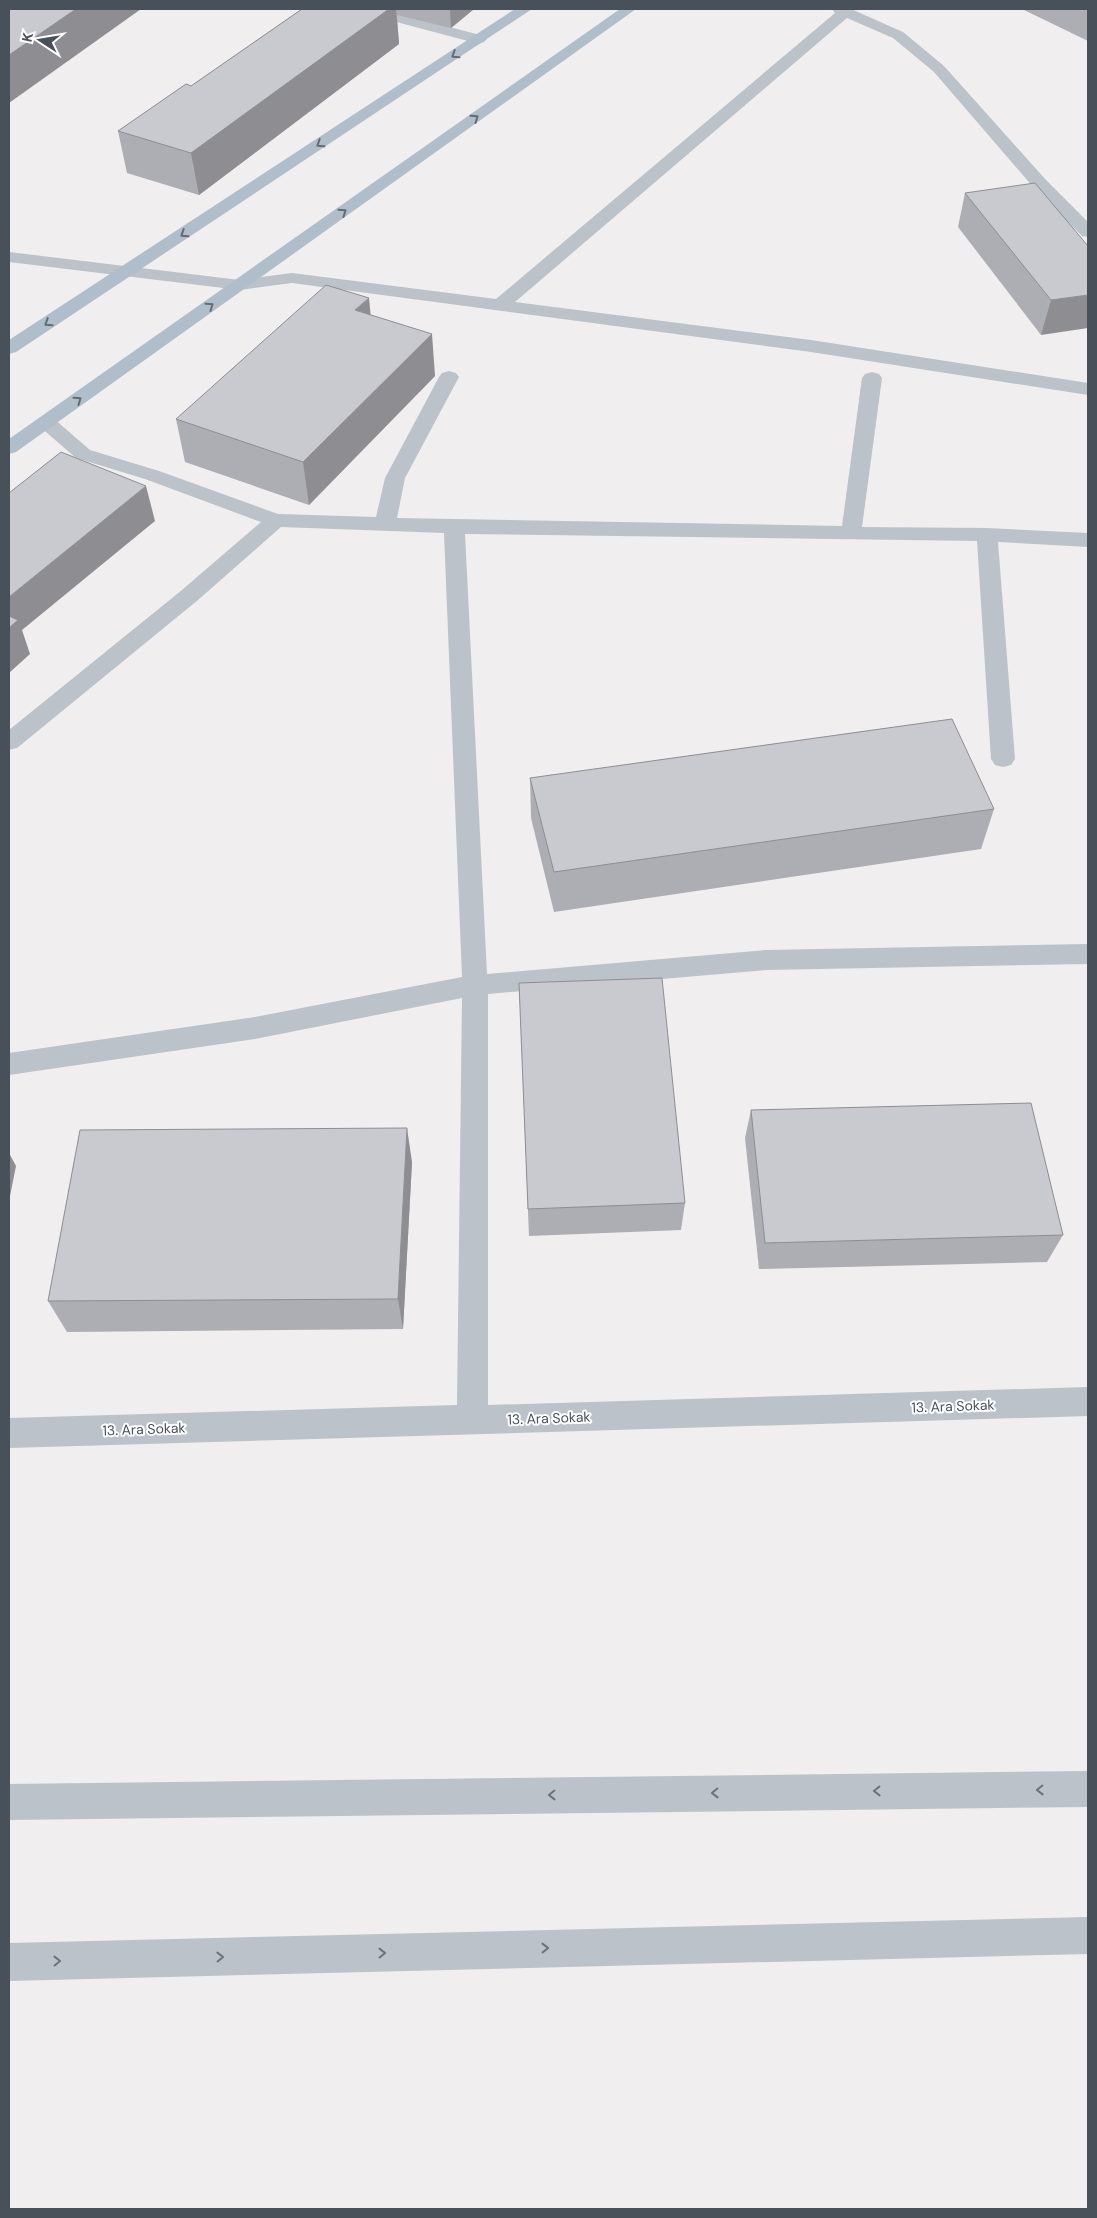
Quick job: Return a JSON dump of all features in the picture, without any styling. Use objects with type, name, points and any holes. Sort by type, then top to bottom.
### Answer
[{"type":"main road","points":[[9,348],[525,9]]},
{"type":"main road","points":[[9,448],[629,9]]},
{"type":"street","points":[[364,9],[479,39]]},
{"type":"street","points":[[499,306],[842,10],[898,35],[939,69],[1040,184],[1088,232]]},
{"type":"street","points":[[9,257],[240,285],[292,278],[811,346],[1088,389]]},
{"type":"street","points":[[385,524],[395,478],[449,377]]},
{"type":"street","points":[[851,533],[872,378]]},
{"type":"street","points":[[46,422],[82,454],[152,475],[276,520],[454,527],[851,533],[1088,540]]},
{"type":"street","points":[[9,742],[190,595],[276,520]]},
{"type":"street","points":[[454,527],[475,985],[472,1420]]},
{"type":"street","points":[[987,536],[1003,759]]},
{"type":"street","points":[[9,1064],[255,1028],[475,985],[766,960],[1088,954]]},
{"type":"street","name":"13. Ara Sokak","points":[[9,1433],[1088,1402]]},
{"type":"street","points":[[9,1802],[1088,1789]]},
{"type":"street","points":[[9,1962],[1088,1935]]},
{"type":"building","points":[[9,9],[76,9],[9,55]]},
{"type":"building","points":[[302,9],[389,9],[191,153],[118,131],[186,84],[191,86]]},
{"type":"building","points":[[1035,183],[1088,246],[1088,295],[1051,300],[965,193]]},
{"type":"building","points":[[326,285],[369,298],[355,310],[432,334],[303,462],[176,419]]},
{"type":"building","points":[[61,452],[146,486],[9,597],[9,493]]},
{"type":"building","points":[[9,616],[18,620],[9,628]]},
{"type":"building","points":[[952,719],[994,809],[554,872],[530,778]]},
{"type":"building","points":[[662,978],[685,1203],[528,1209],[519,983]]},
{"type":"building","points":[[1031,1103],[1063,1235],[765,1243],[751,1110]]},
{"type":"building","points":[[407,1128],[398,1299],[48,1301],[80,1130]]}]
